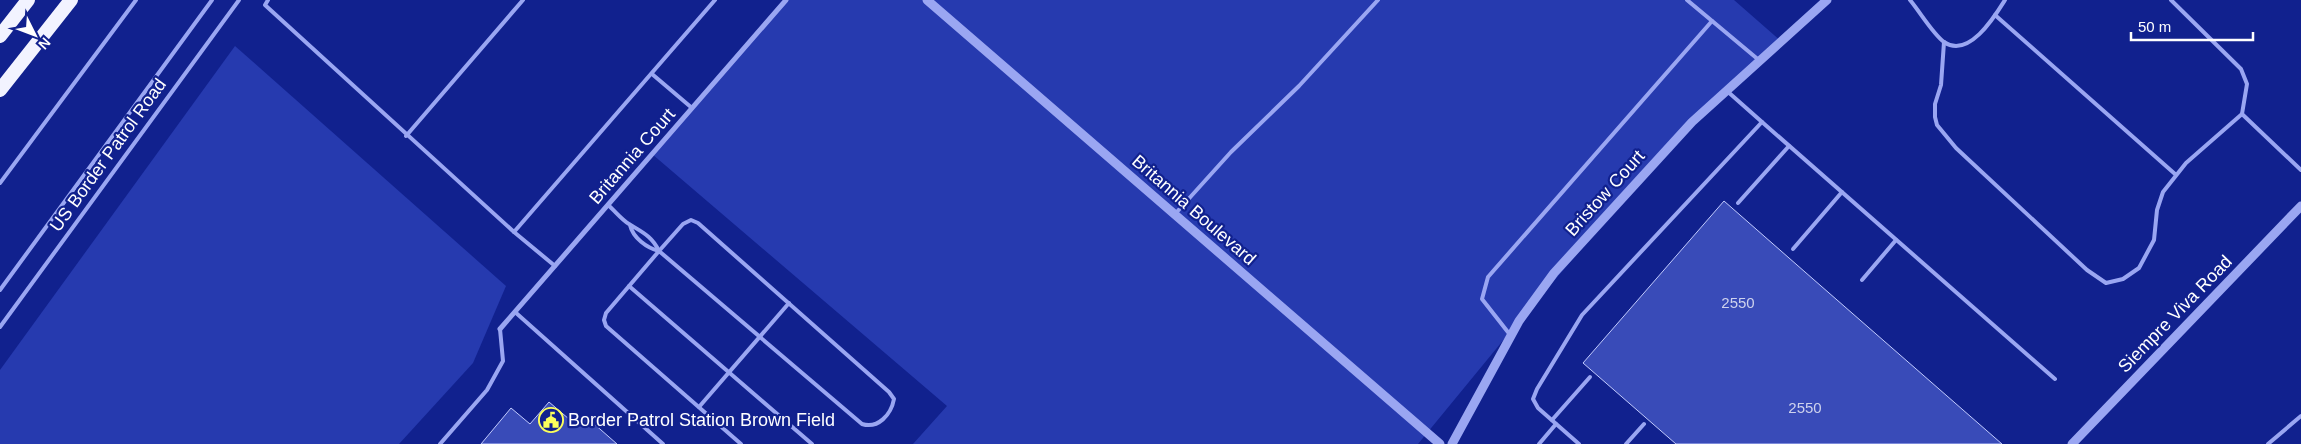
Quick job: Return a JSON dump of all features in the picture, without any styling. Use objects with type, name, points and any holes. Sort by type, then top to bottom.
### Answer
[{"type":"highway","points":[[0,36],[28,0]]},
{"type":"highway","points":[[0,90],[71,0]]},
{"type":"street","name":"Britannia Court","points":[[500,329],[786,0]]},
{"type":"street","name":"Britannia Boulevard","points":[[927,0],[1440,444]]},
{"type":"street","name":"Bristow Court","points":[[1452,444],[1511,336],[1554,273],[1692,122],[1827,0]]},
{"type":"street","name":"Siempre Viva Road","points":[[2072,444],[2301,206]]},
{"type":"lane","points":[[0,184],[136,0]]},
{"type":"lane","points":[[0,290],[212,0]]},
{"type":"lane","name":"US Border Patrol Road","points":[[0,327],[239,0]]},
{"type":"lane","points":[[268,0],[265,5],[406,136],[555,266]]},
{"type":"lane","points":[[406,136],[523,0]]},
{"type":"lane","points":[[514,232],[715,0]]},
{"type":"lane","points":[[1175,215],[1231,152],[1299,86],[1378,0]]},
{"type":"lane","points":[[1687,0],[1760,61]]},
{"type":"lane","points":[[1910,0],[1944,42],[1959,45],[1980,35],[2005,0]]},
{"type":"lane","points":[[1944,42],[1941,85],[1935,104],[1935,117],[1938,125],[1956,148],[2087,270],[2106,283],[2123,278],[2139,268],[2154,240],[2157,210],[2163,192],[2175,174],[2242,114],[2247,84],[2241,69],[2171,0]]},
{"type":"lane","points":[[1995,15],[2175,174]]},
{"type":"lane","points":[[1511,336],[1482,300],[1488,277],[1712,21]]},
{"type":"lane","points":[[652,74],[692,108]]},
{"type":"lane","points":[[1727,91],[2055,379]]},
{"type":"lane","points":[[2242,114],[2301,170]]},
{"type":"lane","points":[[1579,444],[1538,408],[1533,399],[1547,371],[1582,315],[1762,122]]},
{"type":"lane","points":[[1738,203],[1790,146]]},
{"type":"lane","points":[[1793,249],[1842,192]]},
{"type":"lane","points":[[608,205],[630,225],[632,232],[650,249],[659,251]]},
{"type":"lane","points":[[630,225],[636,226],[655,243],[659,251],[862,424],[871,427],[877,425],[892,406],[894,400],[889,392],[789,303],[698,223],[691,220],[683,224],[659,251],[606,313],[604,320],[606,326],[741,444]]},
{"type":"lane","points":[[1862,280],[1896,240]]},
{"type":"lane","points":[[629,286],[812,444]]},
{"type":"lane","points":[[699,407],[789,303]]},
{"type":"lane","points":[[515,312],[663,444]]},
{"type":"lane","points":[[440,444],[487,390],[503,361],[500,329]]},
{"type":"lane","points":[[1552,420],[1590,377]]},
{"type":"lane","points":[[2268,444],[2301,416]]},
{"type":"lane","points":[[1538,444],[1556,424]]},
{"type":"lane","points":[[1626,444],[1644,424]]},
{"type":"shaded area","points":[[786,0],[1734,0],[1781,41],[1692,122],[1519,321],[1418,444],[913,444],[947,406],[652,154]]},
{"type":"shaded area","points":[[235,46],[506,286],[473,363],[399,444],[0,444],[0,370]]},
{"type":"building","points":[[1724,201],[2002,444],[1676,444],[1583,363]]},
{"type":"building","name":"Border Patrol Station Brown Field","points":[[549,402],[576,425],[584,415],[617,444],[481,444],[511,408],[530,424]]},
{"type":"place","name":"Border Patrol Station Brown Field","points":[[551,420]]}]
